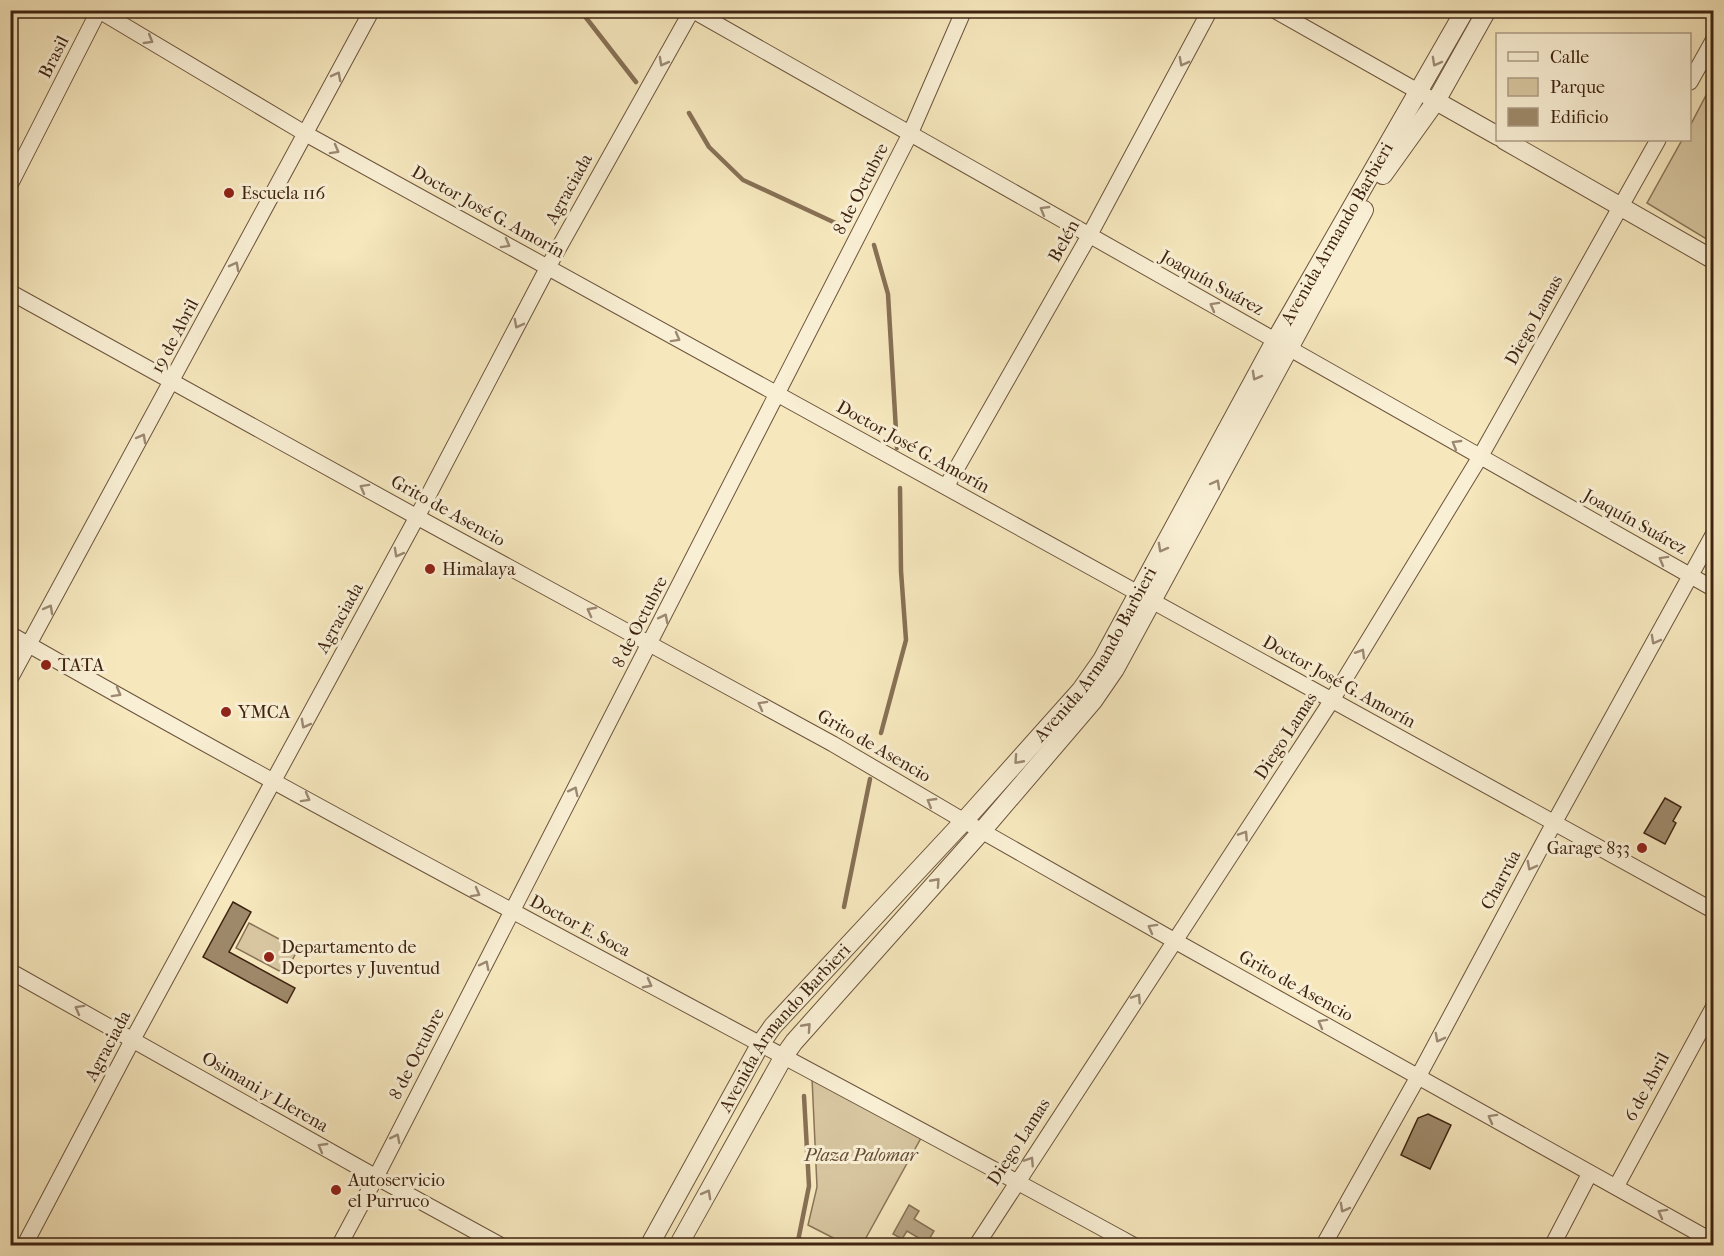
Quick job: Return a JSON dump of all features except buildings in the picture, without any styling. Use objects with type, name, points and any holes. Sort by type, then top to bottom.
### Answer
[{"type":"street","name":"19 de Abril","points":[[10,679],[372,10]]},
{"type":"street","name":"Joaquín Suárez","points":[[692,10],[1713,589]]},
{"type":"street","name":"Agraciada","points":[[24,1245],[417,517],[548,267],[692,10]]},
{"type":"street","name":"8 de Octubre","points":[[339,1245],[651,643],[910,134],[964,10]]},
{"type":"street","name":"Belén","points":[[946,487],[1089,236],[1210,10]]},
{"type":"street","points":[[1274,10],[1496,135]]},
{"type":"street","name":"Avenida Armando Barbieri","points":[[649,1245],[761,1043],[773,1026],[1081,690],[1145,597],[1465,10]]},
{"type":"street","name":"Avenida Armando Barbieri","points":[[1282,345],[1385,172],[1436,101],[1487,10]]},
{"type":"street","name":"Doctor José G. Amorín","points":[[99,11],[306,134],[1713,911]]},
{"type":"street","name":"Brasil","points":[[10,185],[99,11]]},
{"type":"street","points":[[1691,78],[1713,39]]},
{"type":"street","points":[[1506,141],[1713,260]]},
{"type":"street","name":"Diego Lamas","points":[[976,1245],[1332,700],[1480,457],[1657,141]]},
{"type":"street","name":"Grito de Asencio","points":[[10,292],[833,744],[963,821],[1175,941],[1713,1242]]},
{"type":"street","name":"Charrúa","points":[[1323,1245],[1418,1077],[1713,533]]},
{"type":"street","name":"Avenida Armando Barbieri","points":[[678,1245],[794,1042],[1093,701],[1115,669],[1145,597]]},
{"type":"street","name":"Doctor E. Soca","points":[[10,634],[512,912],[761,1043],[1135,1245]]},
{"type":"street","name":"Osimani y Llerena","points":[[10,971],[376,1177],[502,1245]]},
{"type":"street","name":"6 de Abril","points":[[1616,1187],[1713,1006]]},
{"type":"street","points":[[1552,1245],[1590,1173]]},
{"type":"green space","points":[[1713,82],[1713,243],[1647,203],[1681,141],[1691,141],[1691,124]]},
{"type":"green space","points":[[249,923],[298,949],[285,974],[236,948]]},
{"type":"green space","name":"Plaza Palomar","points":[[812,1078],[921,1138],[862,1245],[847,1245],[808,1225],[817,1187]]},
{"type":"shaded area","points":[[909,1205],[919,1211],[914,1219],[934,1231],[927,1243],[907,1231],[902,1239],[893,1234]]},
{"type":"waterway","points":[[580,10],[636,82]]},
{"type":"waterway","points":[[689,113],[709,147],[743,180],[844,227]]},
{"type":"waterway","points":[[874,245],[888,294],[897,448]]},
{"type":"waterway","points":[[881,733],[906,640],[901,571],[900,488]]},
{"type":"waterway","points":[[844,907],[870,779]]},
{"type":"waterway","points":[[797,1246],[809,1186],[804,1096]]},
{"type":"place","name":"Escuela 116","points":[[229,193]]},
{"type":"place","name":"Himalaya","points":[[430,569]]},
{"type":"place","name":"TATA","points":[[46,665]]},
{"type":"place","name":"YMCA","points":[[226,712]]},
{"type":"place","name":"Garage 833","points":[[1642,848]]},
{"type":"place","name":"Departamento de Deportes y Juventud","points":[[269,957]]},
{"type":"place","name":"Autoservicio el Purruco","points":[[336,1190]]}]
